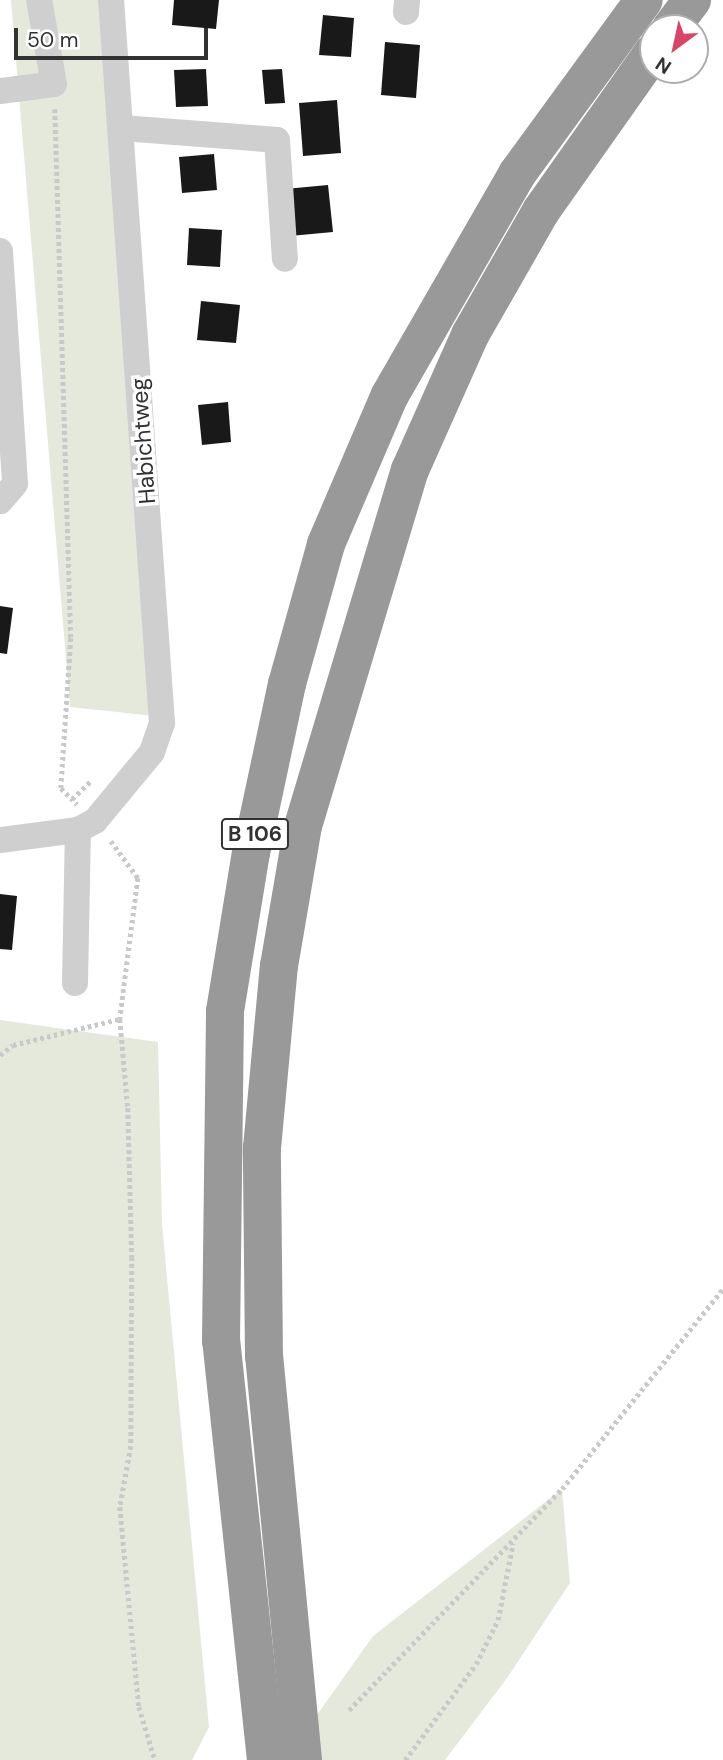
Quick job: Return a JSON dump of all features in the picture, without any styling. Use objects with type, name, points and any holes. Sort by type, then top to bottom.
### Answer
[{"type":"highway","name":"B 106","points":[[265,1760],[221,1341],[225,1011],[256,827],[288,684],[326,544],[390,395],[517,174],[644,0]]},
{"type":"highway","name":"B 106","points":[[303,1760],[264,1356],[262,1148],[279,966],[303,827],[410,470],[470,335],[541,211],[639,72]]},
{"type":"street","points":[[0,91],[54,84],[39,0]]},
{"type":"street","name":"Habichtweg","points":[[87,826],[152,752],[162,723],[111,0]]},
{"type":"street","points":[[122,128],[277,140],[285,259]]},
{"type":"street","points":[[0,251],[15,484],[0,500]]},
{"type":"street","points":[[0,840],[87,826],[75,983]]},
{"type":"path","points":[[54,84],[71,638],[61,788],[72,799],[87,826],[138,878],[120,1019],[128,1108],[132,1270],[131,1446],[120,1507],[139,1707],[155,1760]]},
{"type":"path","points":[[72,799],[95,777]]},
{"type":"path","points":[[0,1055],[13,1045],[120,1019]]},
{"type":"path","points":[[349,1710],[562,1489],[723,1289]]},
{"type":"path","points":[[405,1760],[475,1664],[498,1620],[513,1542]]},
{"type":"shaded area","points":[[11,0],[101,0],[164,717],[70,707]]},
{"type":"shaded area","points":[[0,1020],[158,1042],[162,1224],[209,1727],[192,1760],[0,1760]]},
{"type":"shaded area","points":[[562,1489],[570,1583],[507,1678],[445,1760],[285,1760],[373,1636]]},
{"type":"building","points":[[174,0],[219,0],[216,29],[172,25]]},
{"type":"building","points":[[323,15],[354,18],[351,57],[319,55]]},
{"type":"building","points":[[385,42],[420,45],[416,98],[381,95]]},
{"type":"building","points":[[206,69],[208,106],[176,107],[174,70]]},
{"type":"building","points":[[282,69],[285,103],[265,104],[262,70]]},
{"type":"building","points":[[337,100],[341,153],[303,156],[299,103]]},
{"type":"building","points":[[214,154],[217,190],[182,193],[179,157]]},
{"type":"building","points":[[328,185],[333,232],[290,236],[285,189]]},
{"type":"building","points":[[189,228],[222,230],[220,267],[187,265]]},
{"type":"building","points":[[201,301],[240,305],[236,343],[197,340]]},
{"type":"building","points":[[228,402],[231,442],[202,445],[198,405]]},
{"type":"building","points":[[0,606],[13,608],[7,654],[0,653]]},
{"type":"building","points":[[0,894],[17,896],[12,950],[0,949]]}]
